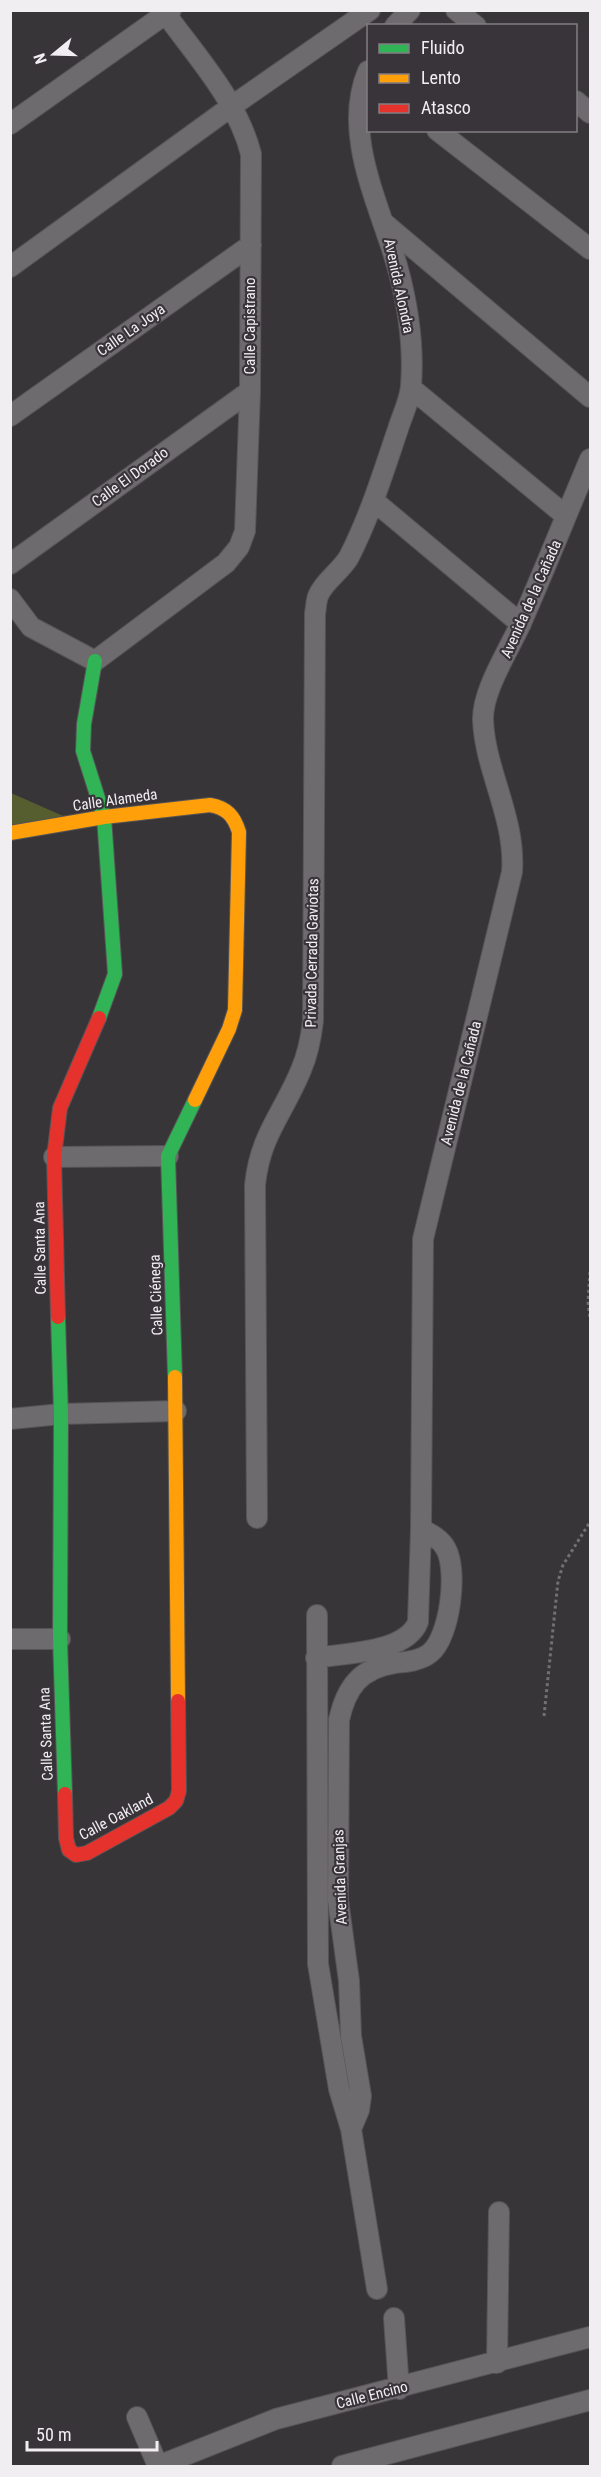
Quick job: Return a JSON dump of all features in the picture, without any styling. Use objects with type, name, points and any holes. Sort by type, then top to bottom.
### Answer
[{"type":"street","points":[[10,267],[232,106],[370,10]]},
{"type":"street","points":[[398,24],[410,10]]},
{"type":"street","points":[[456,10],[474,24]]},
{"type":"street","points":[[10,124],[166,12]]},
{"type":"street","name":"Calle Capistrano","points":[[95,661],[226,563],[239,547],[246,531],[250,391],[250,154],[245,130],[232,106],[166,12]]},
{"type":"street","name":"Avenida Alondra","points":[[367,81],[360,122],[362,151],[369,181],[385,224],[407,314],[411,345],[411,388],[374,501]]},
{"type":"street","points":[[577,102],[591,113]]},
{"type":"street","points":[[440,132],[591,249]]},
{"type":"street","points":[[385,224],[591,397]]},
{"type":"street","name":"Calle La Joya","points":[[10,416],[251,245]]},
{"type":"street","points":[[411,388],[566,516]]},
{"type":"street","name":"Calle El Dorado","points":[[10,564],[250,391]]},
{"type":"street","name":"Avenida de la Cañada","points":[[316,1658],[384,1656],[414,1632],[418,1622],[423,1239],[512,872],[514,851],[485,736],[483,718],[493,684],[591,459]]},
{"type":"street","points":[[374,501],[521,624]]},
{"type":"street","name":"Privada Cerrada Gaviotas","points":[[256,1518],[255,1185],[258,1160],[267,1136],[301,1071],[309,1046],[313,1021],[315,614],[318,596],[347,560],[374,501]]},
{"type":"street","points":[[10,599],[31,627],[95,661]]},
{"type":"street","name":"Calle Santa Ana","points":[[69,1850],[66,1838],[60,1639],[61,1414],[54,1157],[60,1108],[111,990],[115,974],[104,817],[83,751],[84,724],[95,661]]},
{"type":"street","name":"Calle Alameda","points":[[10,833],[104,817],[210,805],[224,807]]},
{"type":"street","name":"Calle Ciénega","points":[[176,1801],[178,1791],[177,1411],[168,1156],[229,1029],[234,1010],[239,832],[235,818],[224,807]]},
{"type":"street","points":[[54,1157],[168,1156]]},
{"type":"street","points":[[10,1419],[61,1414],[177,1411]]},
{"type":"street","name":"Avenida Granjas","points":[[351,2129],[359,2110],[361,2096],[351,2036],[350,1981],[338,1900],[339,1720],[343,1700],[354,1682],[384,1656],[414,1661],[429,1654],[440,1642],[452,1580],[451,1564],[446,1548],[435,1537],[421,1529]]},
{"type":"street","name":"Avenida Granjas","points":[[316,1615],[318,1964],[339,2089],[351,2129],[377,2289]]},
{"type":"street","points":[[10,1639],[60,1639]]},
{"type":"street","name":"Calle Oakland","points":[[69,1850],[76,1855],[87,1853],[169,1808],[176,1801]]},
{"type":"street","points":[[321,1984],[350,1981]]},
{"type":"street","points":[[497,2363],[499,2212]]},
{"type":"street","points":[[394,2318],[399,2389]]},
{"type":"street","name":"Calle Encino","points":[[158,2466],[276,2419],[399,2389],[591,2337]]},
{"type":"street","points":[[342,2466],[591,2400]]},
{"type":"street","points":[[137,2417],[158,2466]]},
{"type":"path","points":[[591,1272],[588,1302],[591,1318]]},
{"type":"path","points":[[544,1716],[558,1581],[563,1565],[591,1522]]},
{"type":"green space","points":[[11,793],[70,819],[11,827]]},
{"type":"traffic: fast","points":[[95,661],[84,724],[83,751],[104,817],[115,974],[99,1018]]},
{"type":"traffic: fast","points":[[175,1377],[168,1156],[195,1100]]},
{"type":"traffic: fast","points":[[58,1317],[61,1414],[60,1639],[65,1794]]},
{"type":"traffic: slow","points":[[10,833],[104,817],[210,805],[221,808],[235,821],[239,832],[235,1010],[229,1029],[195,1100]]},
{"type":"traffic: slow","points":[[175,1377],[178,1701]]},
{"type":"traffic: jam","points":[[58,1317],[54,1157],[60,1108],[99,1018]]},
{"type":"traffic: jam","points":[[65,1794],[66,1838],[69,1850],[76,1855],[87,1853],[169,1808],[176,1801],[179,1791],[178,1701]]}]
